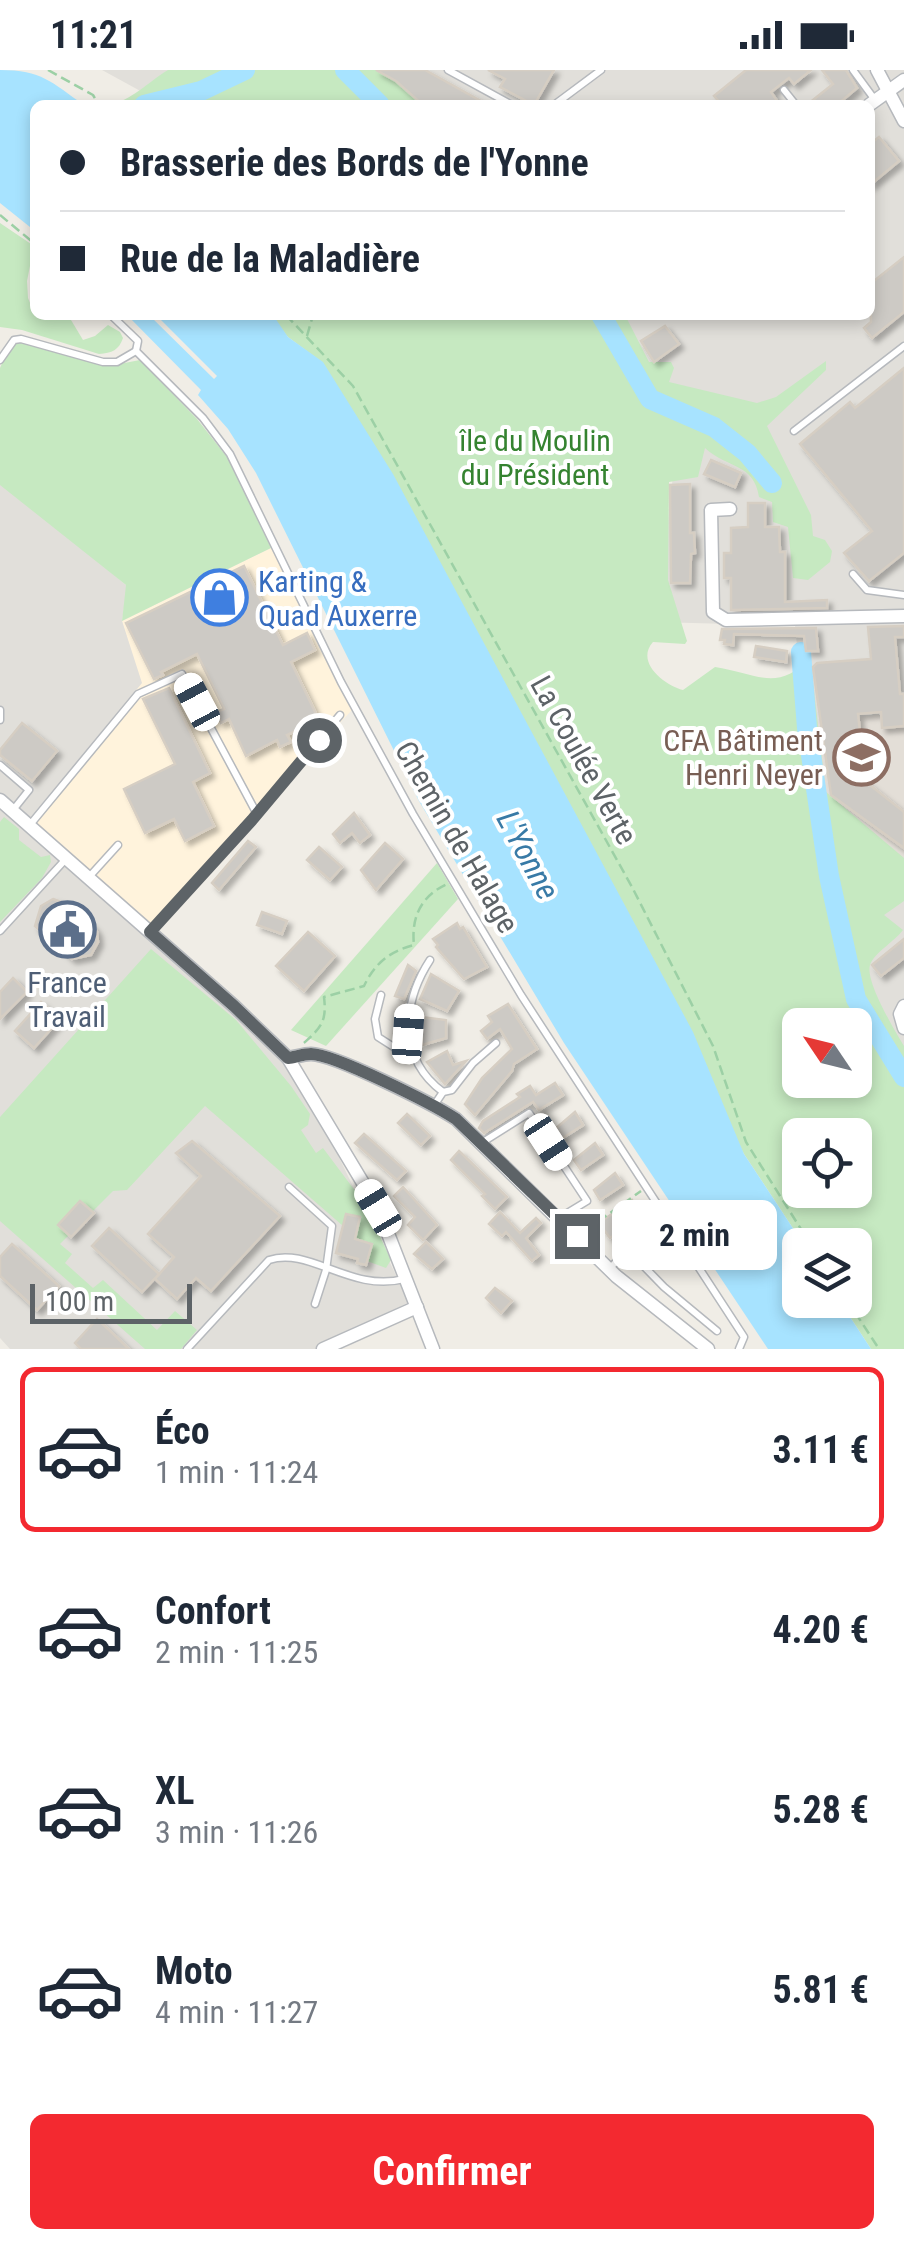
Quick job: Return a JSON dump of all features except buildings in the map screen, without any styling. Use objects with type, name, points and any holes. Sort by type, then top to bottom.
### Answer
[{"type":"street","points":[[877,70],[904,121]]},
{"type":"street","points":[[875,100],[904,80]]},
{"type":"street","points":[[730,509],[711,510],[713,612],[726,620],[904,616]]},
{"type":"street","points":[[0,800],[295,1057],[378,1208],[433,1349]]},
{"type":"street","points":[[904,1006],[900,1014],[904,1028]]},
{"type":"street","points":[[295,1057],[313,1053],[334,1060],[434,1105],[456,1119],[609,1269],[708,1349]]},
{"type":"street","points":[[323,1349],[417,1306]]},
{"type":"lane","points":[[448,70],[503,100]]},
{"type":"lane","points":[[561,100],[600,70]]},
{"type":"lane","points":[[853,70],[871,100]]},
{"type":"lane","points":[[784,90],[792,100]]},
{"type":"lane","points":[[0,360],[14,340],[20,339],[116,362],[136,351],[138,341],[116,320]]},
{"type":"lane","points":[[794,431],[904,346]]},
{"type":"lane","points":[[136,351],[203,418],[237,466],[341,682],[452,882],[744,1337],[738,1349]]},
{"type":"lane","points":[[853,574],[867,590],[904,594]]},
{"type":"lane","points":[[29,826],[138,694],[182,674],[257,814]]},
{"type":"lane","points":[[0,710],[0,720]]},
{"type":"lane","points":[[150,932],[340,715]]},
{"type":"lane","points":[[0,765],[29,790],[12,811]]},
{"type":"lane","points":[[88,878],[118,845]]},
{"type":"lane","points":[[0,931],[66,859]]},
{"type":"lane","points":[[430,960],[410,1002],[408,1034],[429,1082],[443,1092]]},
{"type":"lane","points":[[381,995],[376,1019],[378,1037],[403,1054],[414,1054]]},
{"type":"lane","points":[[434,1105],[496,1043]]},
{"type":"lane","points":[[481,1144],[529,1112],[586,1201],[558,1218]]},
{"type":"lane","points":[[289,1186],[332,1226],[326,1270],[315,1304]]},
{"type":"lane","points":[[609,1269],[628,1250],[664,1287],[717,1331]]},
{"type":"lane","points":[[187,1349],[269,1260],[282,1256],[386,1284],[405,1279]]},
{"type":"path","points":[[48,70],[93,94],[96,100]]},
{"type":"path","points":[[0,215],[30,240]]},
{"type":"path","name":"La Coulée Verte","points":[[291,320],[353,386],[632,887],[713,1046],[746,1142],[800,1228]]},
{"type":"path","points":[[307,336],[312,320]]},
{"type":"path","points":[[295,1057],[304,1042],[322,1028],[327,1017],[324,997],[364,986],[391,950],[414,944],[414,918],[422,902],[452,882]]},
{"type":"path","points":[[577,1236],[646,1188]]},
{"type":"path","points":[[859,1318],[879,1349]]},
{"type":"shaded area","points":[[102,70],[266,70],[217,100],[157,100]]},
{"type":"shaded area","points":[[338,70],[904,70],[904,1059],[871,1002],[808,756],[795,626],[657,622],[680,411],[617,320],[875,320],[875,100],[371,100]]},
{"type":"shaded area","points":[[0,479],[127,586],[122,621],[142,683],[31,818],[150,927],[302,1081],[409,1302],[317,1349],[10,1349],[0,1338]]},
{"type":"shaded area","points":[[271,548],[352,710],[150,926],[31,818],[141,683],[122,621]]},
{"type":"shaded area","name":"CFA Bâtiment Henri Neyer","points":[[904,712],[904,858],[826,792],[815,722]]},
{"type":"green space","points":[[168,70],[376,70],[417,100],[123,100]]},
{"type":"green space","points":[[0,223],[30,243],[30,320],[71,320],[83,340],[108,325],[123,338],[111,352],[99,354],[0,327]]},
{"type":"green space","name":"île du Moulin du Président","points":[[274,320],[628,320],[649,362],[671,362],[674,368],[669,382],[757,403],[776,397],[826,361],[826,370],[767,426],[811,515],[813,536],[825,540],[832,551],[830,562],[808,580],[793,578],[788,527],[773,522],[772,502],[759,497],[746,472],[705,448],[698,477],[669,482],[668,580],[687,641],[653,642],[647,657],[660,678],[683,690],[715,667],[776,678],[798,669],[810,658],[826,792],[904,858],[904,901],[884,915],[903,930],[876,956],[870,972],[882,1006],[904,1046],[904,1349],[871,1349],[851,1318],[872,1318],[872,1228],[793,1228],[744,1154],[323,363],[288,337]]},
{"type":"green space","points":[[18,342],[109,366],[140,360],[197,419],[234,466],[271,548],[122,621],[126,585],[0,485],[0,368],[6,354]]},
{"type":"green space","points":[[4,817],[19,829],[19,840],[41,857],[50,855],[51,862],[42,878],[0,922],[0,822]]},
{"type":"green space","points":[[437,863],[458,899],[326,1046],[291,1030]]},
{"type":"green space","points":[[151,949],[236,1020],[291,1086],[310,1114],[308,1125],[301,1130],[316,1153],[323,1148],[365,1204],[391,1260],[386,1268],[367,1261],[355,1240],[360,1217],[346,1214],[343,1226],[205,1106],[127,1190],[113,1191],[60,1244],[72,1254],[65,1263],[93,1288],[103,1280],[157,1330],[175,1311],[197,1330],[181,1349],[145,1349],[0,1221],[0,1117]]},
{"type":"water","points":[[0,70],[36,75],[77,100],[30,100],[30,227],[0,203]]},
{"type":"water","points":[[132,320],[154,320],[214,379],[217,376],[161,320],[276,320],[288,337],[323,362],[393,474],[693,1032],[744,1154],[793,1228],[782,1228],[782,1318],[851,1318],[871,1349],[768,1349],[564,1043],[419,801],[256,473],[228,429],[198,395],[201,390]]},
{"type":"waterway","points":[[164,100],[201,91],[245,70]]},
{"type":"waterway","points":[[345,70],[375,100]]},
{"type":"waterway","points":[[604,320],[650,399],[714,427],[747,453],[772,483]]},
{"type":"waterway","name":"L'Yonne","points":[[801,652],[807,728],[829,876],[856,999],[904,1077]]},
{"type":"place","name":"Karting & Quad Auxerre","points":[[219,598]]},
{"type":"place","name":"CFA Bâtiment Henri Neyer","points":[[862,757]]},
{"type":"place","name":"France Travail","points":[[67,930]]},
{"type":"route","points":[[319,740],[150,932],[288,1058],[313,1053],[334,1060],[434,1105],[456,1119],[577,1236]]}]
